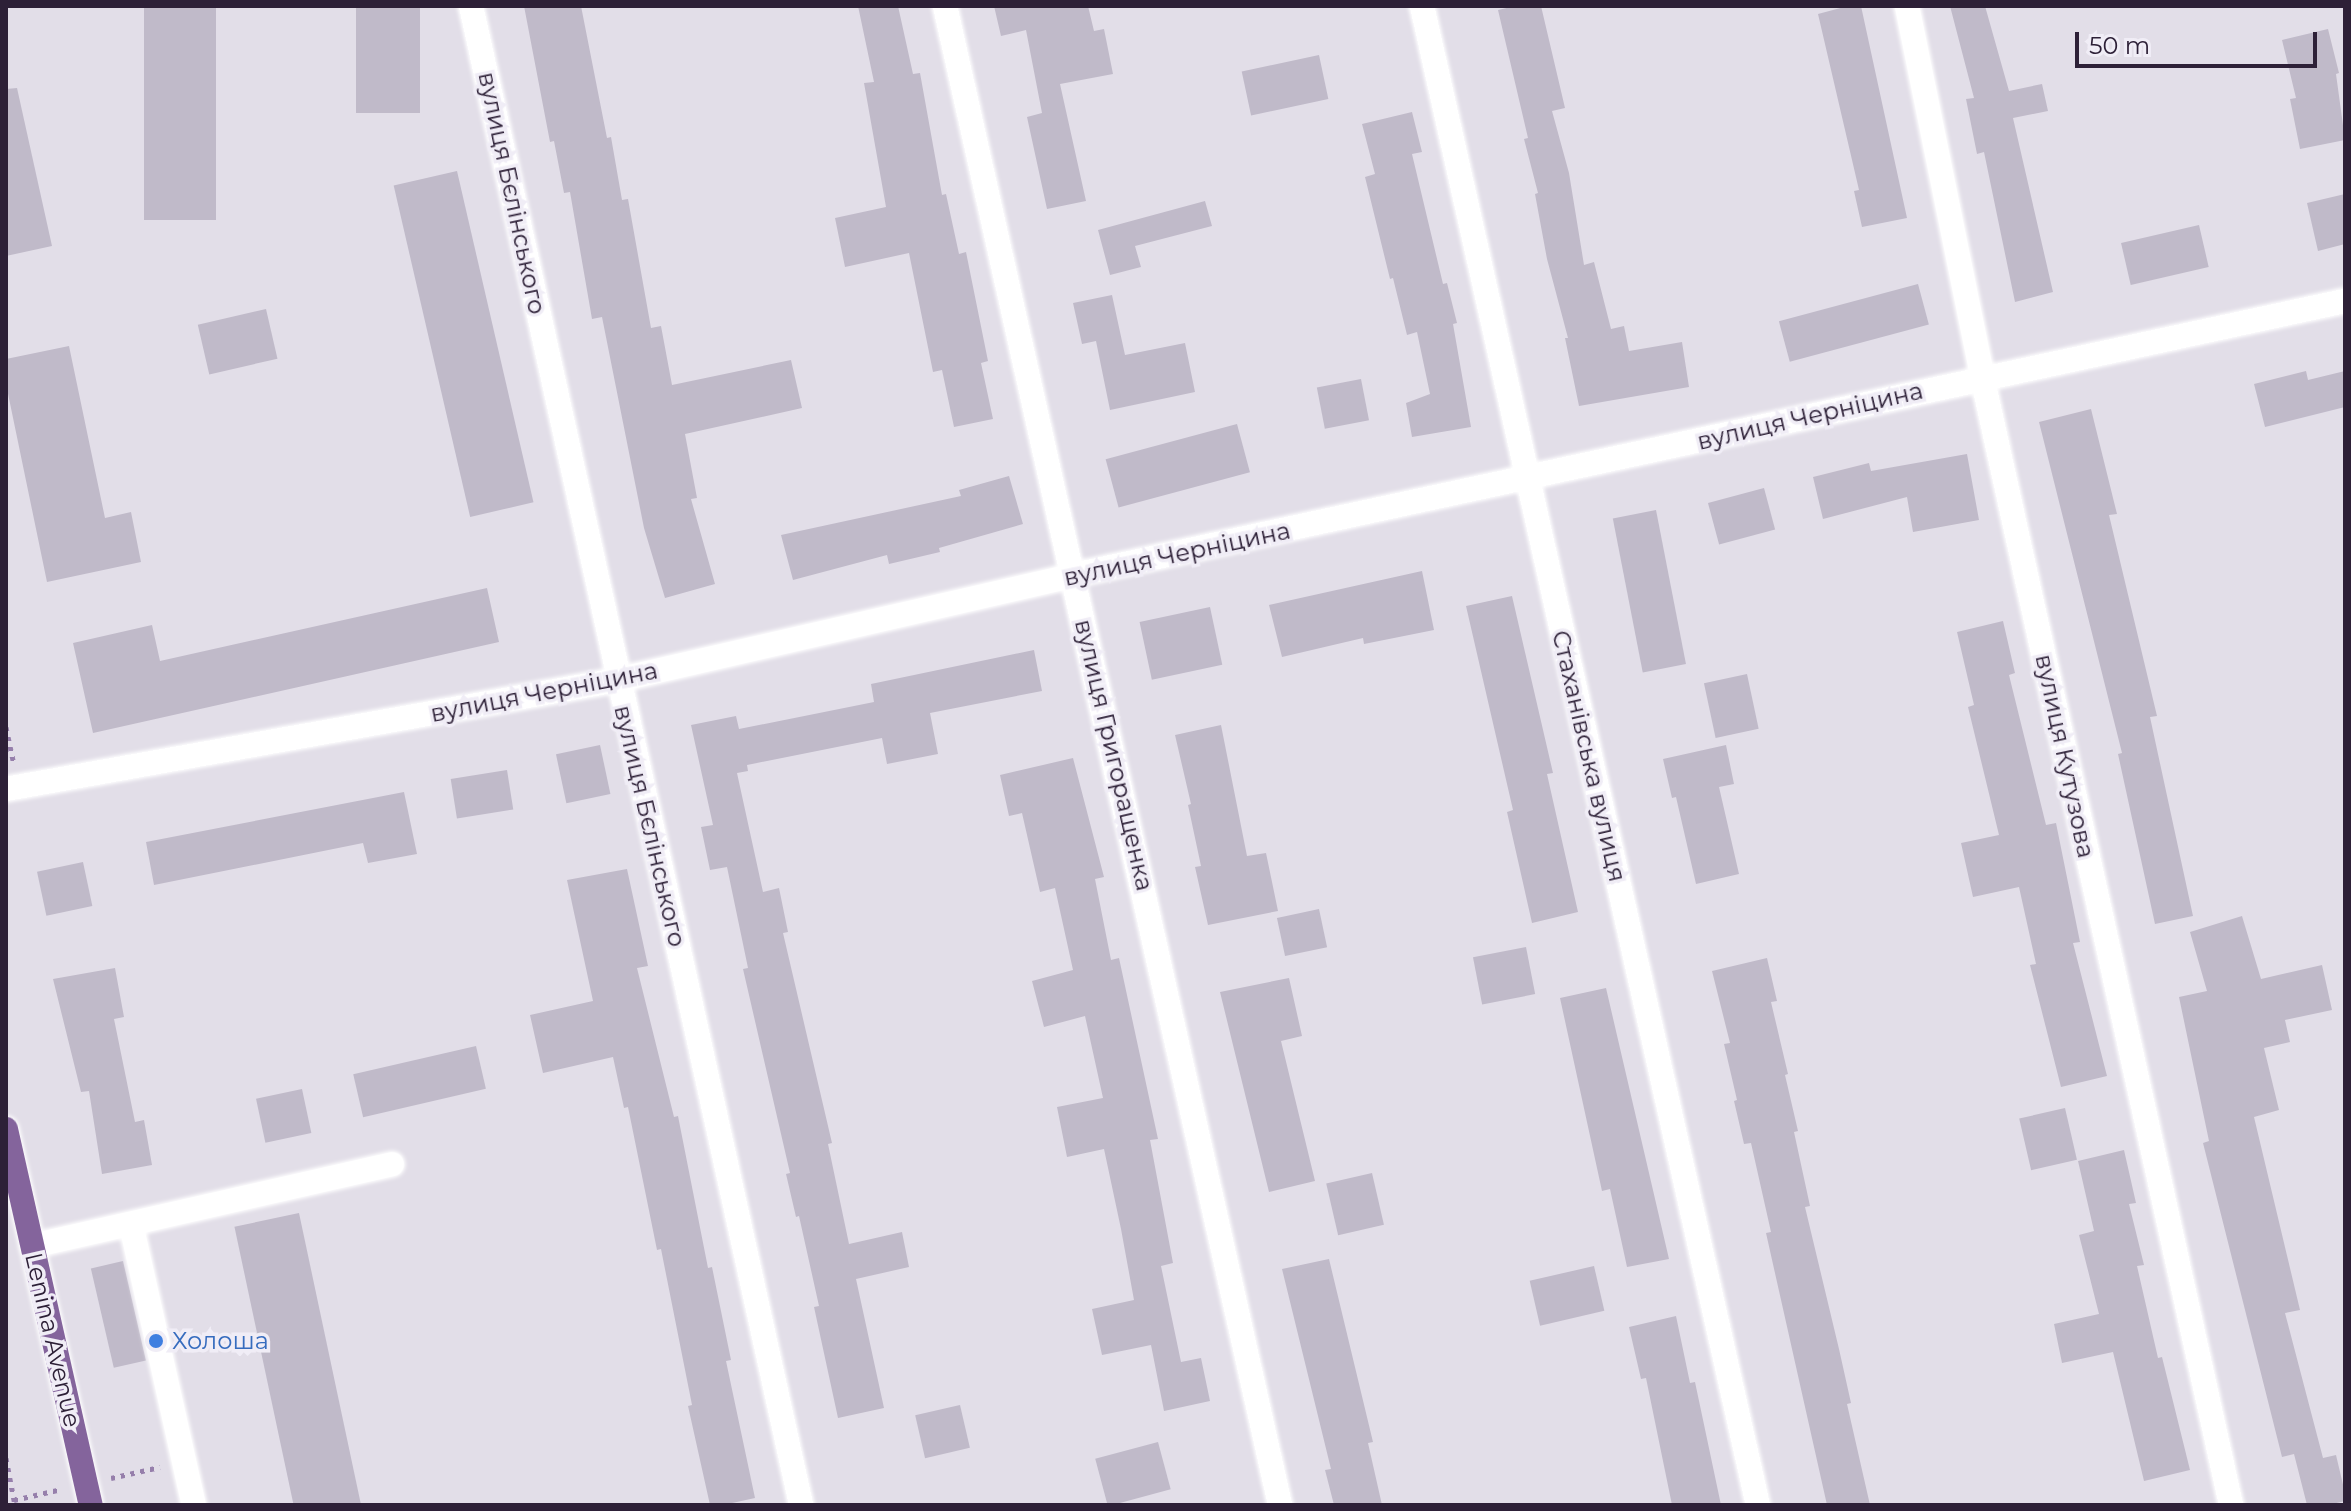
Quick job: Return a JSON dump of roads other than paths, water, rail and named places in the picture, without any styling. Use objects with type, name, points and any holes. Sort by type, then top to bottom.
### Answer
[{"type":"main road","name":"Lenina Avenue","points":[[6,1129],[91,1505]]},
{"type":"street","name":"вулиця Бєлінського","points":[[471,6],[801,1505]]},
{"type":"street","name":"вулиця Григоращенка","points":[[945,6],[1280,1505]]},
{"type":"street","name":"Стаханівська вулиця","points":[[1422,6],[1758,1505]]},
{"type":"street","name":"вулиця Кутузова","points":[[1907,6],[1982,376],[2231,1505]]},
{"type":"street","name":"вулиця Черніцина","points":[[6,789],[617,680],[1074,575],[1526,480],[1982,376],[2345,301]]},
{"type":"street","points":[[32,1246],[392,1164]]},
{"type":"street","points":[[131,1224],[194,1505]]},
{"type":"place","name":"Холоша","points":[[156,1341]]}]
